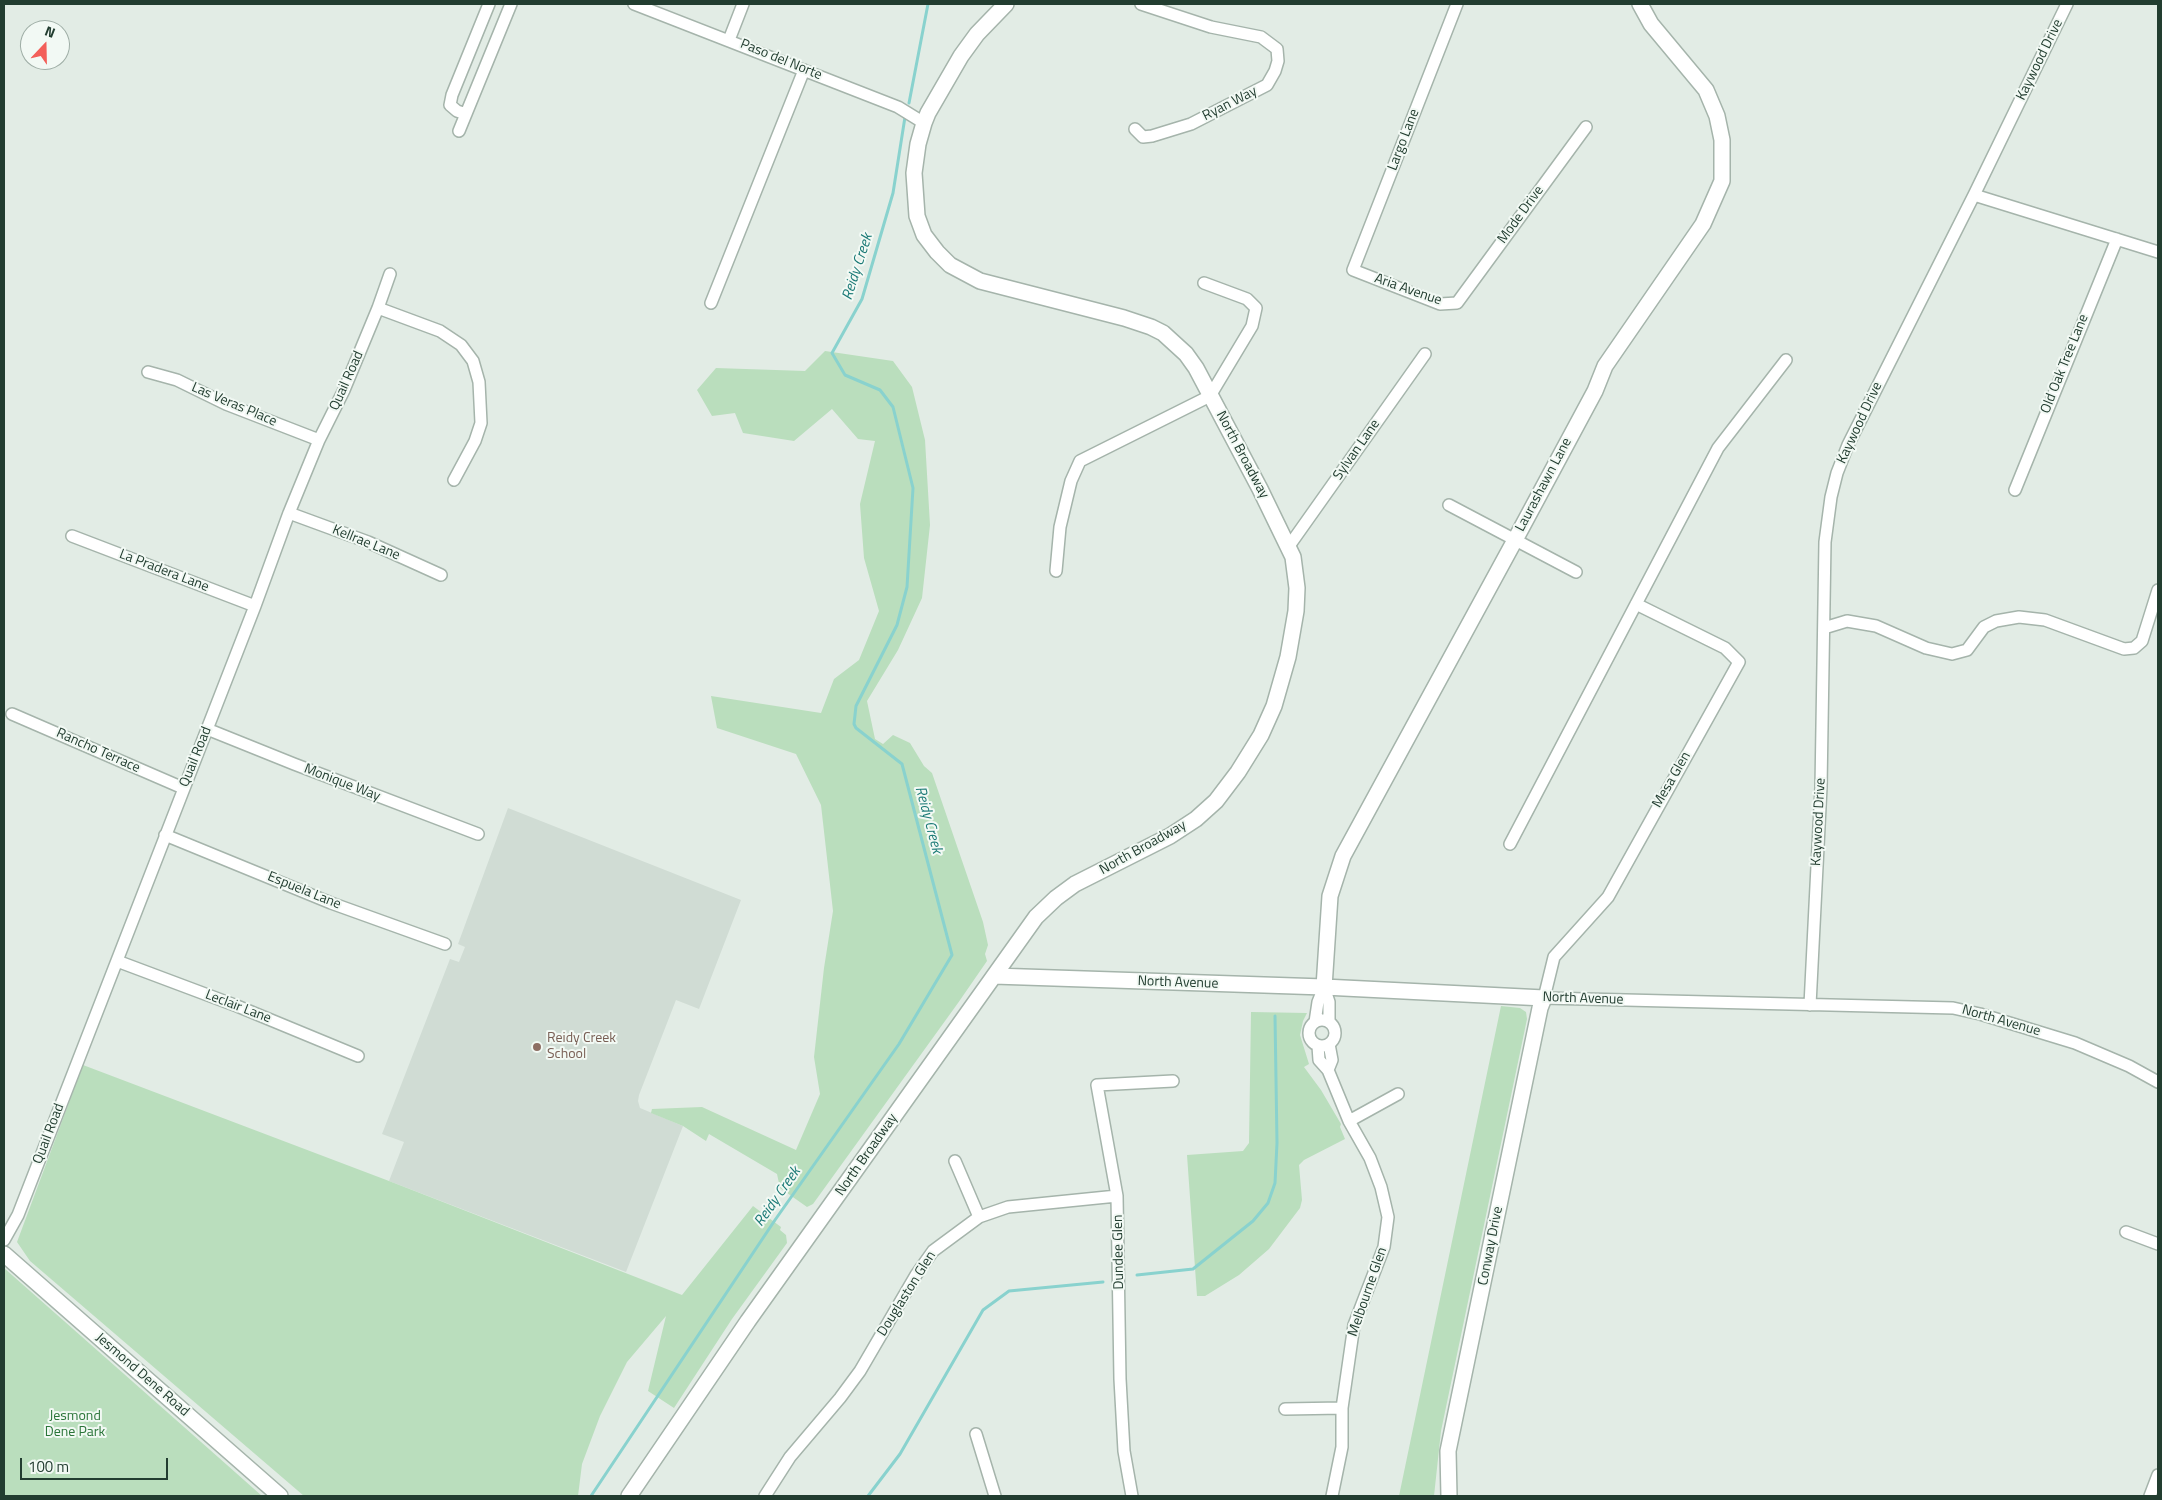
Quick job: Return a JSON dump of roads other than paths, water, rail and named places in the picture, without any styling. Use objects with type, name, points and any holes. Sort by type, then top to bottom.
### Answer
[{"type":"street","points":[[466,114],[456,111],[450,105],[452,95],[489,4]]},
{"type":"street","points":[[459,131],[511,4]]},
{"type":"street","name":"Paso del Norte","points":[[634,4],[898,107],[924,123]]},
{"type":"street","points":[[729,40],[743,4]]},
{"type":"street","name":"North Broadway","points":[[629,1496],[748,1321],[1036,917],[1056,898],[1075,884],[1148,848],[1190,824],[1216,801],[1238,772],[1261,735],[1274,706],[1288,657],[1296,611],[1297,588],[1293,558],[1289,546],[1196,368],[1186,354],[1163,333],[1151,327],[1124,318],[980,281],[950,265],[924,235],[917,216],[914,174],[918,144],[924,123],[928,112],[961,56],[977,34],[1006,4]]},
{"type":"street","name":"Ryan Way","points":[[1135,129],[1143,137],[1191,124],[1267,85],[1278,61],[1277,49],[1261,37],[1212,27],[1141,4]]},
{"type":"street","name":"Largo Lane","points":[[1360,274],[1353,270],[1457,4]]},
{"type":"street","name":"Laurashawn Lane","points":[[1324,987],[1330,896],[1343,856],[1514,540],[1605,366],[1703,224],[1722,181],[1722,140],[1717,116],[1706,90],[1651,24],[1640,4]]},
{"type":"street","name":"Kaywood Drive","points":[[1810,1005],[1821,787],[1826,542],[1831,497],[1837,473],[1848,446],[2067,4]]},
{"type":"street","points":[[711,303],[804,70]]},
{"type":"street","name":"Mode Drive","points":[[1457,303],[1586,127]]},
{"type":"street","points":[[1974,195],[2158,252]]},
{"type":"street","name":"Old Oak Tree Lane","points":[[2015,490],[2117,239]]},
{"type":"street","name":"Quail Road","points":[[4,1240],[18,1215],[255,606],[289,513],[319,440],[344,390],[390,274]]},
{"type":"street","name":"Aria Avenue","points":[[1360,274],[1440,304],[1457,303]]},
{"type":"street","points":[[1056,572],[1060,527],[1071,481],[1080,461],[1210,396],[1252,326],[1256,308],[1247,299],[1204,282]]},
{"type":"street","points":[[378,308],[440,330],[461,345],[472,361],[479,382],[481,423],[475,441],[454,480]]},
{"type":"street","name":"Sylvan Lane","points":[[1289,546],[1425,354]]},
{"type":"street","points":[[1510,844],[1718,448],[1786,360]]},
{"type":"street","name":"Las Veras Place","points":[[148,372],[177,380],[226,404],[319,440]]},
{"type":"street","points":[[1449,505],[1576,572]]},
{"type":"street","name":"Kellrae Lane","points":[[289,513],[368,542],[441,575]]},
{"type":"street","name":"La Pradera Lane","points":[[72,536],[255,606]]},
{"type":"street","points":[[1824,628],[1847,621],[1876,626],[1926,648],[1952,654],[1967,650],[1984,627],[1996,621],[2019,617],[2045,620],[2124,649],[2134,648],[2142,641],[2158,590]]},
{"type":"street","name":"Mesa Glen","points":[[1544,998],[1554,957],[1608,896],[1739,662],[1724,648],[1636,604]]},
{"type":"street","name":"Rancho Terrace","points":[[12,714],[183,788]]},
{"type":"street","name":"Monique Way","points":[[207,729],[478,834]]},
{"type":"street","name":"Espuela Lane","points":[[165,835],[331,903],[445,944]]},
{"type":"street","name":"Leclair Lane","points":[[117,961],[237,1006],[358,1056]]},
{"type":"street","name":"North Avenue","points":[[994,976],[1324,987],[1544,998],[1954,1008],[1980,1014],[2074,1043],[2129,1066],[2158,1082]]},
{"type":"street","name":"Melbourne Glen","points":[[1324,987],[1318,1002],[1315,1022],[1308,1032],[1311,1040],[1323,1045],[1332,1060],[1328,1070],[1349,1121],[1370,1158],[1381,1187],[1388,1217],[1384,1246],[1354,1325],[1342,1408],[1342,1447],[1332,1496]]},
{"type":"street","name":"Melbourne Glen","points":[[1323,1045],[1334,1038],[1335,1031],[1329,1022],[1329,1002],[1324,987]]},
{"type":"street","name":"Conway Drive","points":[[1449,1496],[1448,1451],[1540,1008],[1544,998]]},
{"type":"street","points":[[1315,1022],[1320,1020],[1329,1022]]},
{"type":"street","name":"Dundee Glen","points":[[1132,1496],[1123,1442],[1117,1196],[1097,1085],[1173,1081]]},
{"type":"street","points":[[1349,1121],[1398,1094]]},
{"type":"street","points":[[955,1161],[980,1217]]},
{"type":"street","name":"Douglaston Glen","points":[[765,1496],[790,1457],[840,1398],[860,1371],[916,1274],[933,1251],[980,1217],[1008,1207],[1117,1196]]},
{"type":"street","points":[[2126,1232],[2158,1244]]},
{"type":"street","name":"Jesmond Dene Road","points":[[4,1254],[280,1496]]},
{"type":"street","points":[[1285,1408],[1342,1408]]},
{"type":"street","points":[[976,1434],[995,1496]]},
{"type":"street","points":[[2150,1496],[2158,1475]]},
{"type":"waterway","name":"Reidy Creek","points":[[909,103],[928,4]]},
{"type":"waterway","name":"Reidy Creek","points":[[591,1496],[775,1220],[899,1044],[952,955],[902,764],[856,728],[854,724],[856,706],[897,625],[907,587],[913,488],[893,407],[880,390],[845,375],[832,353],[862,299],[893,193],[905,117]]},
{"type":"waterway","points":[[1137,1275],[1193,1269],[1253,1221],[1268,1203],[1275,1183],[1277,1143],[1275,1016]]},
{"type":"waterway","points":[[868,1496],[900,1454],[983,1310],[1009,1291],[1103,1282]]},
{"type":"place","name":"Reidy Creek School","points":[[537,1047]]},
{"type":"park label","name":"Jesmond Dene Park","points":[[75,1425]]}]
